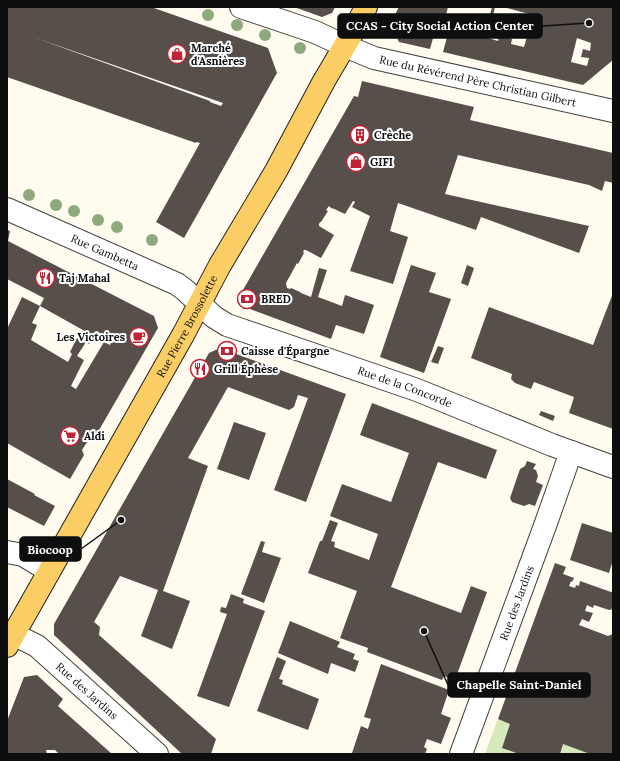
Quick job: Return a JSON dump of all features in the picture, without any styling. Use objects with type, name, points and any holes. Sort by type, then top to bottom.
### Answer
[{"type":"main road","name":"Rue Pierre Brossolette","points":[[10,640],[180,340],[220,265],[276,171],[324,81],[366,7]]},
{"type":"street","name":"Rue du Révérend Père Christian Gilbert","points":[[241,7],[316,32],[374,58],[613,110]]},
{"type":"street","name":"Rue Gambetta","points":[[7,209],[177,284],[200,303]]},
{"type":"street","name":"Rue de la Concorde","points":[[200,303],[214,317],[227,325],[417,390],[552,445],[613,467]]},
{"type":"street","name":"Rue des Jardins","points":[[461,754],[572,452]]},
{"type":"street","points":[[7,552],[23,555],[49,571]]},
{"type":"street","name":"Rue des Jardins","points":[[10,640],[37,646],[157,754]]},
{"type":"green space","points":[[498,719],[590,754],[485,754]]},
{"type":"building","points":[[7,7],[151,7],[268,48],[277,73],[184,238],[156,222],[200,143],[196,143],[7,77]],"holes":[[[33,37],[223,103],[221,106]]]},
{"type":"building","points":[[294,7],[335,7],[332,13],[322,17]]},
{"type":"building","points":[[399,7],[448,7],[442,31],[435,31],[430,49],[399,42],[390,24]]},
{"type":"building","points":[[492,7],[495,7],[488,38],[498,41],[499,36],[512,39],[511,44],[524,47],[533,15],[503,7],[613,7],[613,60],[583,85],[443,52],[450,26],[485,35]],"holes":[[[577,38],[591,43],[590,51],[583,49],[581,57],[589,58],[587,66],[571,62]]]},
{"type":"building","points":[[362,81],[474,107],[470,120],[613,153],[613,183],[605,181],[602,191],[589,185],[458,155],[445,194],[589,226],[579,253],[481,217],[476,230],[398,203],[390,231],[408,237],[393,284],[350,271],[370,216],[352,207],[355,202],[353,201],[345,214],[332,209],[329,206],[326,210],[328,211],[320,222],[319,226],[334,235],[321,258],[304,250],[298,264],[297,263],[286,283],[287,288],[291,288],[311,297],[319,268],[327,270],[318,297],[342,306],[345,295],[374,305],[364,334],[336,325],[331,339],[250,309],[243,290],[354,96],[358,97]]},
{"type":"building","points":[[7,230],[10,231],[8,241],[154,316],[158,328],[95,437],[93,436],[89,439],[82,450],[84,455],[70,479],[7,443],[7,329],[22,297],[40,306],[44,298],[7,279]],"holes":[[[40,306],[90,334],[89,337],[83,334],[81,340],[77,338],[70,352],[72,354],[68,362],[31,340],[37,325],[32,323]],[[96,331],[104,335],[106,331],[115,336],[110,345],[104,342],[76,389],[71,386],[84,360],[77,356],[86,342],[89,344]]]},
{"type":"building","points":[[411,265],[436,273],[429,292],[451,299],[424,373],[380,357]]},
{"type":"building","points":[[467,265],[474,268],[468,286],[461,283]]},
{"type":"building","points":[[613,293],[613,429],[569,413],[574,397],[534,382],[531,389],[515,383],[511,379],[512,374],[471,358],[489,307],[593,345]]},
{"type":"building","points":[[438,346],[444,348],[438,364],[431,362]]},
{"type":"building","points":[[220,348],[346,394],[306,502],[274,490],[308,398],[298,395],[294,407],[289,410],[228,387],[188,458],[208,466],[163,591],[190,601],[172,649],[141,636],[158,590],[120,576],[94,622],[100,627],[99,635],[216,739],[211,754],[182,754],[54,635],[54,624],[209,353]]},
{"type":"building","points":[[372,403],[497,450],[486,479],[438,462],[391,587],[461,613],[471,586],[487,592],[455,680],[444,676],[442,680],[367,652],[368,648],[340,638],[357,591],[308,573],[330,520],[338,523],[331,541],[335,542],[334,547],[369,560],[378,534],[330,516],[342,484],[391,502],[409,453],[360,435]]},
{"type":"building","points":[[541,411],[555,416],[553,421],[539,415]]},
{"type":"building","points":[[234,422],[266,433],[249,480],[217,469]]},
{"type":"building","points":[[527,461],[536,464],[533,469],[536,470],[538,476],[536,482],[543,485],[535,506],[529,504],[524,506],[512,502],[510,498],[520,469],[525,466]]},
{"type":"building","points":[[7,479],[55,506],[44,526],[7,507]]},
{"type":"building","points":[[582,523],[613,533],[613,560],[609,573],[570,560]]},
{"type":"building","points":[[261,541],[265,542],[262,552],[281,558],[264,603],[241,594]]},
{"type":"building","points":[[555,563],[566,567],[563,574],[574,578],[569,586],[575,588],[576,585],[579,586],[580,581],[611,592],[613,591],[613,609],[609,610],[594,605],[593,608],[587,605],[585,611],[593,613],[589,622],[582,619],[579,625],[608,636],[613,634],[613,754],[590,754],[563,744],[560,754],[519,754],[502,748],[510,724],[498,719]]},
{"type":"building","points":[[231,594],[244,599],[243,603],[265,611],[229,707],[197,696],[227,614],[220,612],[221,607],[226,608]]},
{"type":"building","points":[[290,621],[340,642],[337,647],[355,654],[353,659],[359,661],[355,672],[331,663],[328,674],[278,653]]},
{"type":"building","points":[[277,657],[286,661],[279,679],[283,680],[282,684],[319,699],[308,730],[257,711]]},
{"type":"building","points":[[381,664],[449,690],[441,714],[451,718],[441,744],[427,739],[424,747],[427,749],[425,754],[352,753],[361,726],[368,729],[371,719],[364,717]]},
{"type":"building","points":[[37,675],[63,699],[58,706],[112,754],[58,754],[55,750],[46,750],[47,754],[7,754],[7,721],[24,677]]},
{"type":"place","name":"CCAS - City Social Action Center","points":[[589,23]]},
{"type":"place","name":"Marché d'Asnières","points":[[177,54]]},
{"type":"place","name":"Crèche","points":[[360,135]]},
{"type":"place","name":"GIFI","points":[[356,162]]},
{"type":"place","name":"Taj Mahal","points":[[45,278]]},
{"type":"place","name":"BRED","points":[[247,299]]},
{"type":"place","name":"Les Victoires","points":[[139,337]]},
{"type":"place","name":"Caisse d'Épargne","points":[[227,351]]},
{"type":"place","name":"Grill Éphèse","points":[[200,369]]},
{"type":"place","name":"Aldi","points":[[70,436]]},
{"type":"place","name":"Biocoop","points":[[121,520]]},
{"type":"place","name":"Chapelle Saint-Daniel","points":[[424,631]]}]
